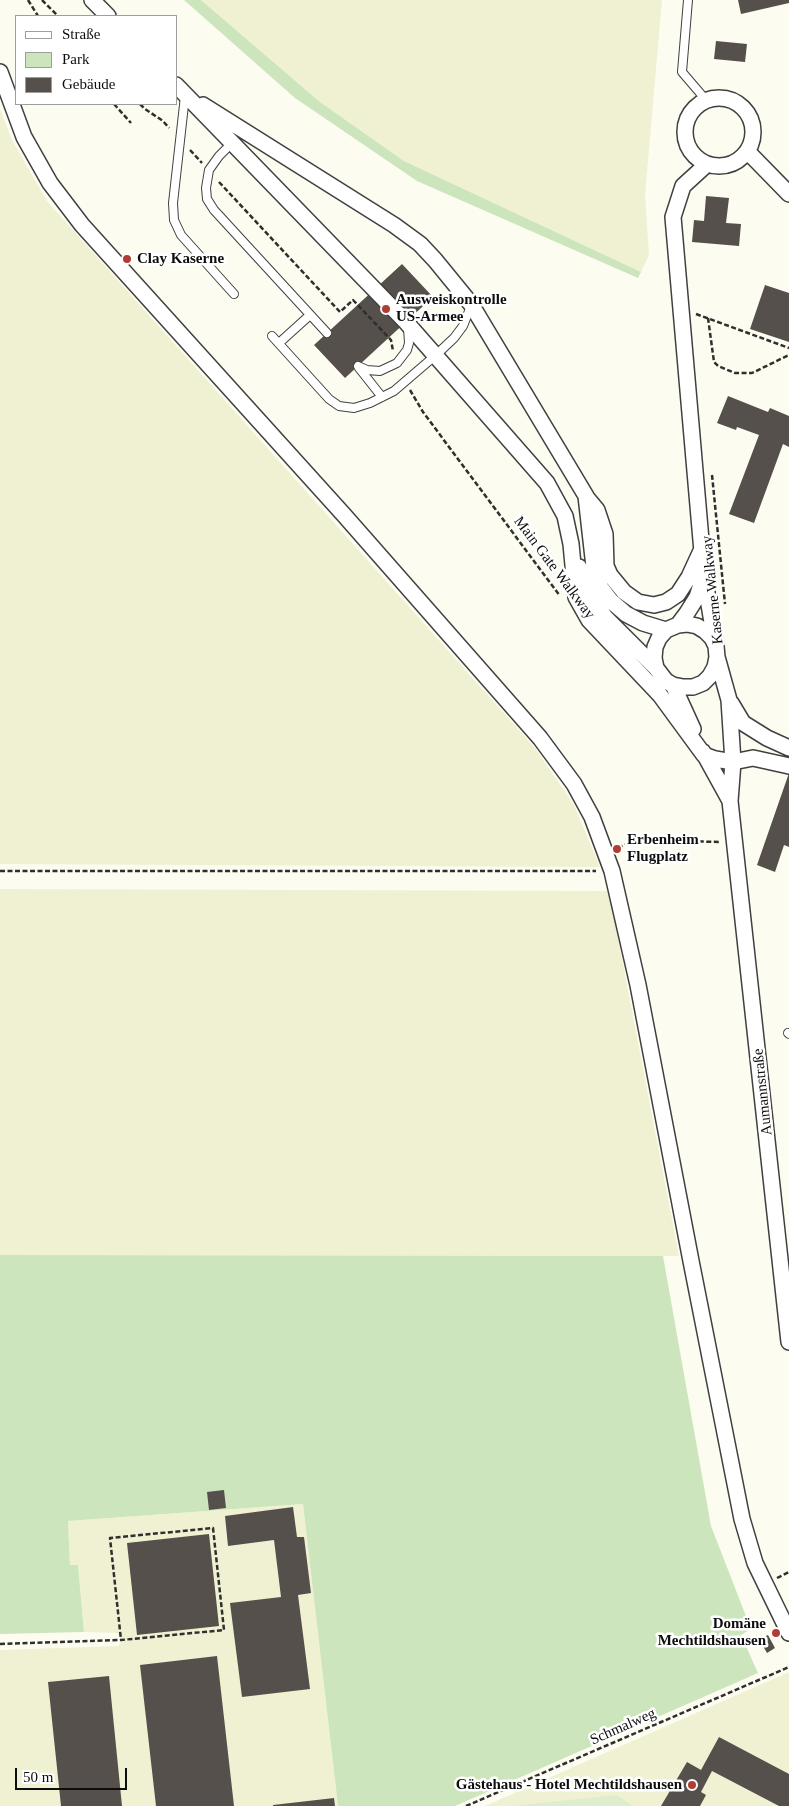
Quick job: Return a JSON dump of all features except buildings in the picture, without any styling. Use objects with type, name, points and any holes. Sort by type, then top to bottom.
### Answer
[{"type":"street","points":[[92,0],[107,15]]},
{"type":"street","points":[[0,72],[24,137],[55,190],[82,225],[337,507],[540,738],[574,784],[592,817],[612,871],[638,985],[690,1261],[742,1519],[755,1563],[789,1633]]},
{"type":"street","points":[[181,90],[394,225],[436,260],[471,304],[586,496],[597,510],[605,534],[606,566],[610,575],[624,592],[638,602],[654,605],[666,602],[678,594],[702,549]]},
{"type":"street","points":[[181,90],[406,322],[547,483],[565,516],[571,544],[576,596],[589,620],[660,695],[704,755],[733,762],[753,758],[789,766]]},
{"type":"street","points":[[728,98],[747,110],[755,131],[748,152],[737,163],[722,167],[706,165],[693,155],[685,141],[685,124],[692,109],[706,100],[728,98]]},
{"type":"street","points":[[748,152],[789,194]]},
{"type":"street","points":[[706,165],[683,186],[673,217],[704,575],[717,652],[729,700],[733,762],[730,801]]},
{"type":"street","points":[[571,544],[589,595],[605,617],[656,668],[666,681],[684,688],[694,687],[703,683],[713,672],[717,652],[712,638],[705,630],[687,624],[672,628],[643,623],[626,614],[611,601],[601,588],[595,576],[586,496]]},
{"type":"street","points":[[656,668],[654,658],[655,647],[659,638],[672,628],[697,597],[704,575]]},
{"type":"street","points":[[674,685],[704,755],[730,801]]},
{"type":"street","points":[[729,700],[743,723],[767,738],[789,748]]},
{"type":"street","name":"Aumannstraße","points":[[730,801],[781,1232],[789,1342]]},
{"type":"lane","points":[[688,0],[682,72],[706,100]]},
{"type":"lane","points":[[181,90],[180,139],[173,203],[174,220],[180,235],[234,294]]},
{"type":"lane","points":[[244,131],[219,156],[209,170],[206,188],[207,198],[214,210],[327,333]]},
{"type":"lane","points":[[272,336],[329,399],[339,406],[354,408],[370,403],[394,390],[436,355],[454,338],[463,326],[471,304]]},
{"type":"lane","points":[[278,343],[310,314]]},
{"type":"lane","points":[[382,397],[358,366],[367,370],[380,371],[397,363],[403,357],[409,343],[410,334],[406,322]]},
{"type":"path","points":[[28,0],[37,15]]},
{"type":"path","points":[[42,0],[57,15]]},
{"type":"path","points":[[115,105],[131,122]]},
{"type":"path","points":[[141,105],[163,121],[340,312],[353,300],[391,340],[397,363]]},
{"type":"path","points":[[696,323],[694,313],[789,348]]},
{"type":"path","points":[[708,318],[714,362],[718,366],[735,373],[752,373],[789,355]]},
{"type":"path","name":"Main Gate Walkway","points":[[405,381],[423,412],[561,596]]},
{"type":"path","name":"Kaserne Walkway","points":[[711,468],[726,605]]},
{"type":"path","points":[[617,849],[636,840],[735,842]]},
{"type":"path","points":[[0,871],[612,871]]},
{"type":"path","points":[[0,1644],[121,1640],[224,1630],[213,1528],[110,1538],[121,1640]]},
{"type":"path","name":"Schmalweg","points":[[466,1806],[789,1667]]},
{"type":"green space","points":[[184,0],[201,0],[320,102],[404,161],[641,272],[638,278],[417,181],[295,98]]},
{"type":"green space","points":[[201,0],[662,0],[645,195],[649,255],[641,272],[404,161],[320,102]]},
{"type":"green space","points":[[0,109],[12,140],[47,201],[535,748],[574,805],[600,867],[0,864]]},
{"type":"green space","points":[[0,889],[609,891],[679,1256],[0,1255]]},
{"type":"green space","points":[[0,1255],[663,1256],[711,1526],[751,1629],[741,1635],[758,1673],[455,1806],[338,1806],[303,1504],[68,1521],[70,1565],[78,1565],[84,1632],[0,1634]]},
{"type":"green space","points":[[303,1504],[338,1806],[0,1806],[0,1650],[119,1646],[121,1640],[118,1633],[84,1632],[78,1565],[70,1565],[68,1521]]},
{"type":"green space","name":"Domäne Mechtildshausen","points":[[789,1672],[789,1806],[485,1806]]},
{"type":"green space","points":[[617,1795],[633,1806],[511,1806]]},
{"type":"place","name":"Clay Kaserne","points":[[127,259]]},
{"type":"place","name":"Ausweiskontrolle US-Armee","points":[[386,309]]},
{"type":"place","name":"Erbenheim Flugplatz","points":[[617,849]]},
{"type":"place","name":"Domäne Mechtildshausen","points":[[776,1633]]},
{"type":"place","name":"Gästehaus - Hotel Mechtildshausen","points":[[692,1785]]}]
